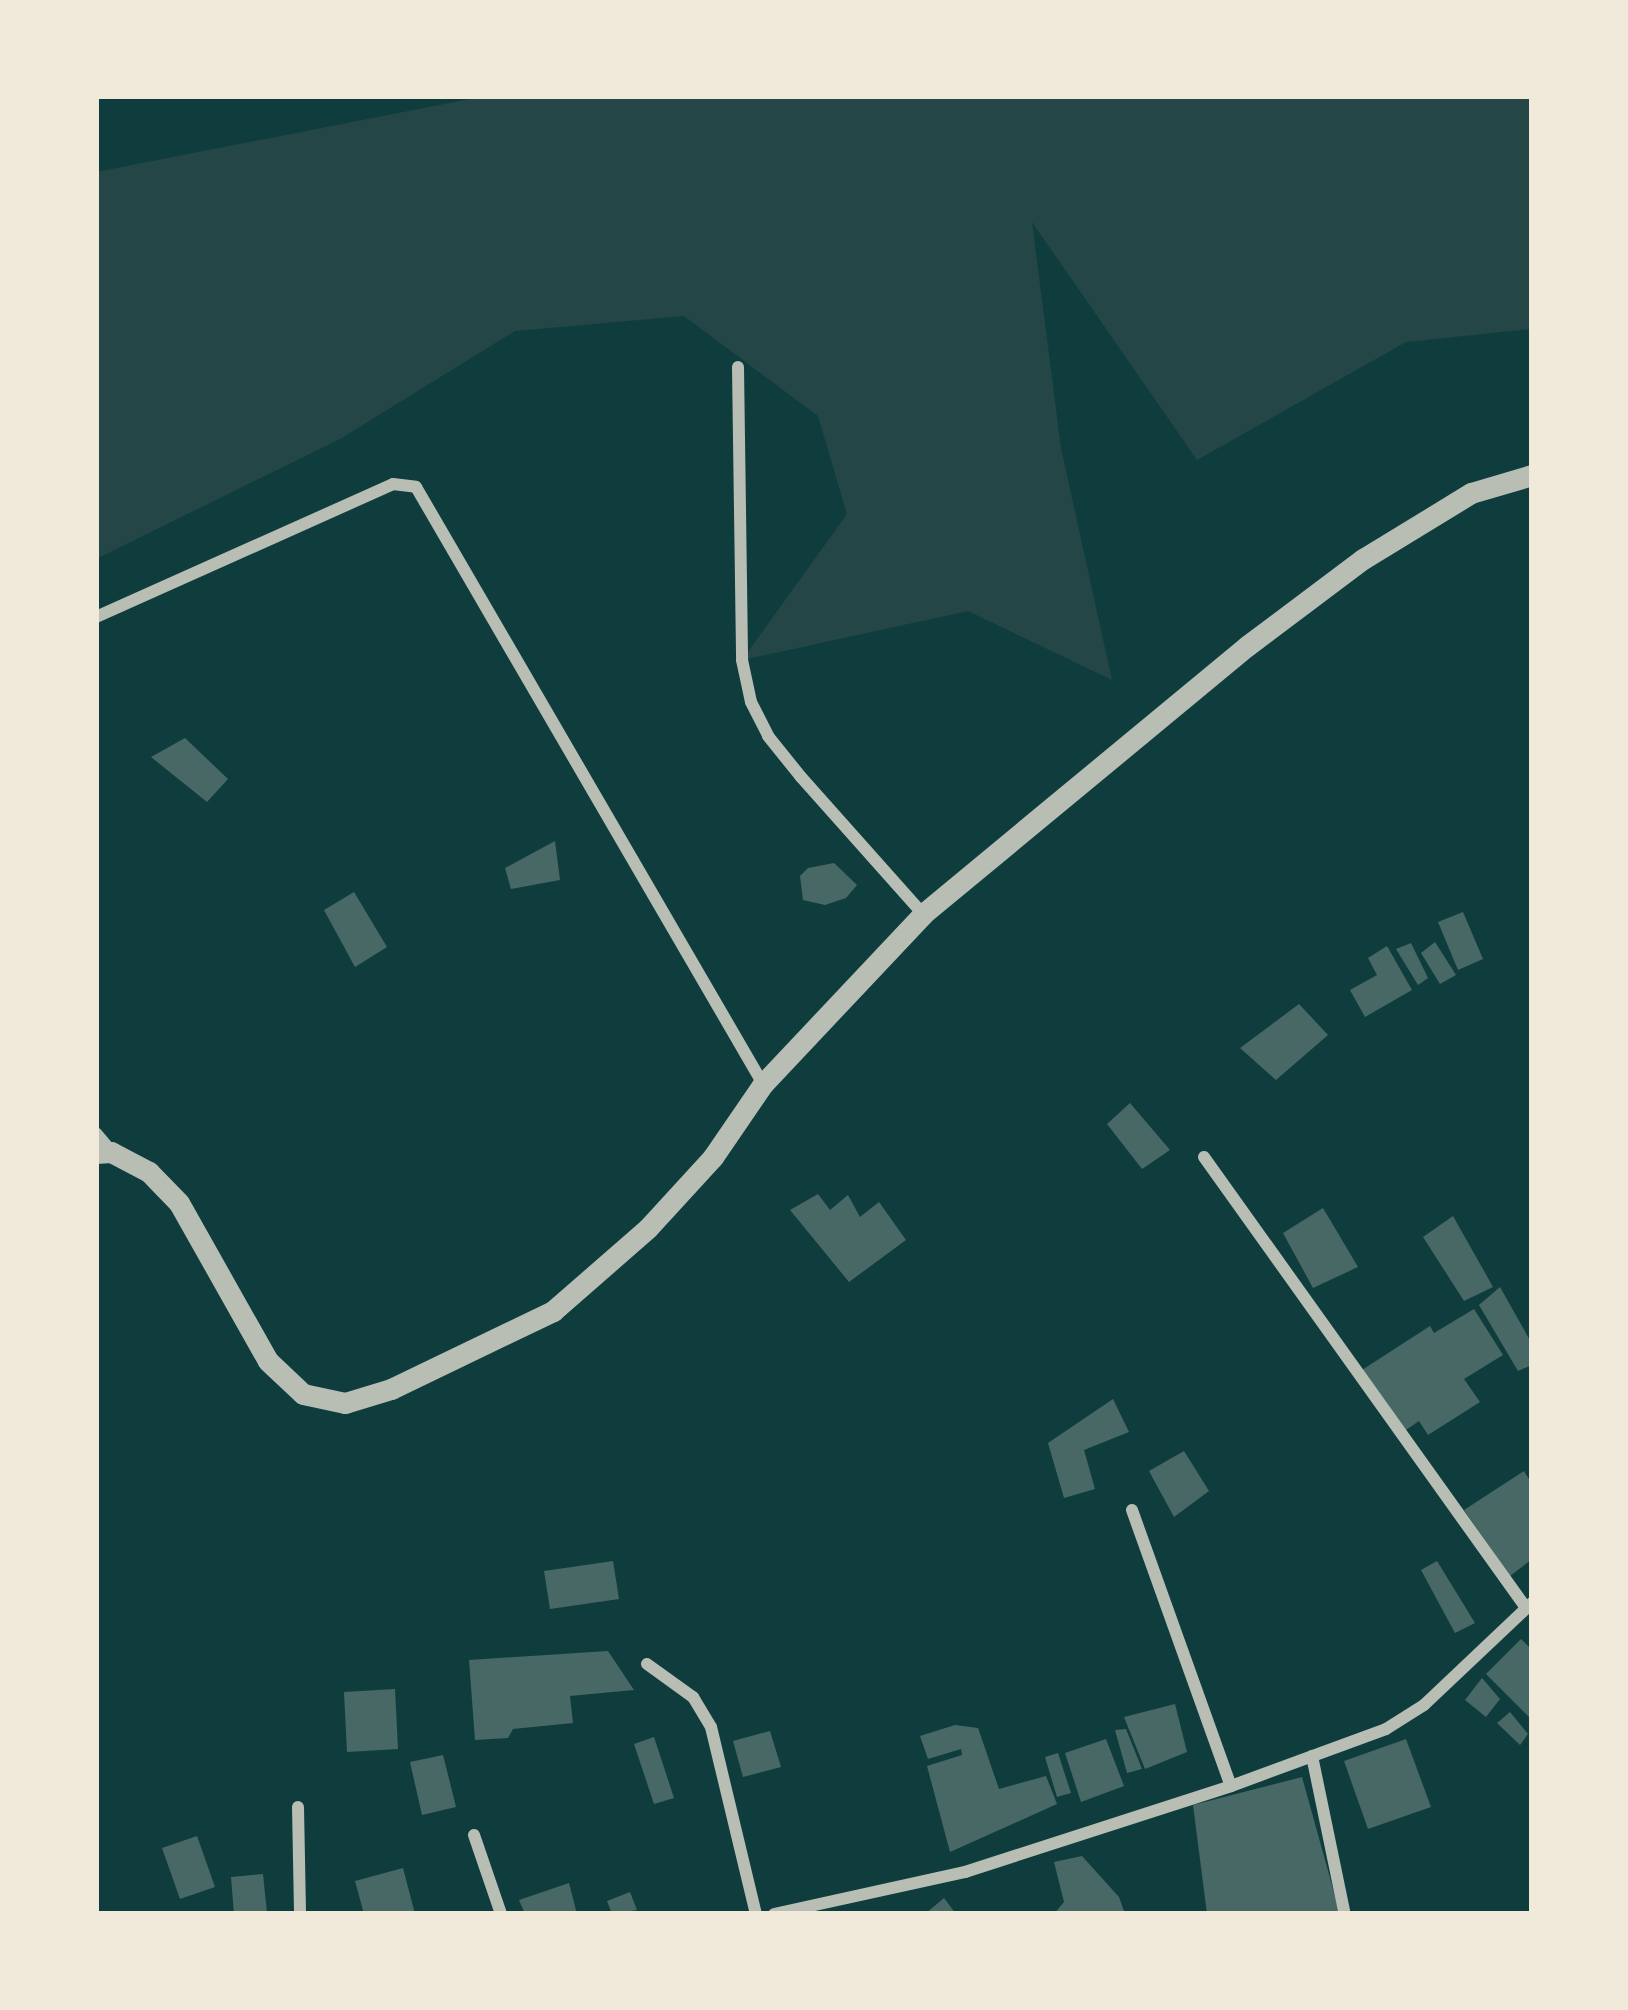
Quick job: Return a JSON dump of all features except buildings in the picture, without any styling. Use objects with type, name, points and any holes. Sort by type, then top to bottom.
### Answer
[{"type":"street","points":[[738,367],[742,660],[752,702],[779,750],[923,914]]},
{"type":"street","points":[[96,1133],[104,1153],[149,1172],[179,1203],[268,1361],[303,1394],[345,1402],[391,1389],[553,1311],[648,1228],[713,1157],[763,1084],[923,914],[1246,646],[1364,559],[1471,494],[1532,475]]},
{"type":"street","points":[[96,616],[393,484],[416,487],[763,1084]]},
{"type":"street","points":[[774,1914],[964,1872],[1231,1786],[1386,1729],[1424,1705],[1529,1606],[1204,1157]]},
{"type":"street","points":[[1132,1510],[1231,1786]]},
{"type":"street","points":[[647,1664],[693,1697],[711,1727],[756,1914]]},
{"type":"street","points":[[1312,1756],[1344,1912]]},
{"type":"street","points":[[298,1807],[300,1914]]},
{"type":"street","points":[[474,1834],[501,1914]]},
{"type":"shaded area","points":[[485,96],[1532,96],[1532,329],[1406,342],[1197,460],[1032,222],[1061,448],[1112,680],[968,611],[742,660],[847,514],[818,416],[684,316],[515,331],[340,439],[96,559],[96,172]]}]
